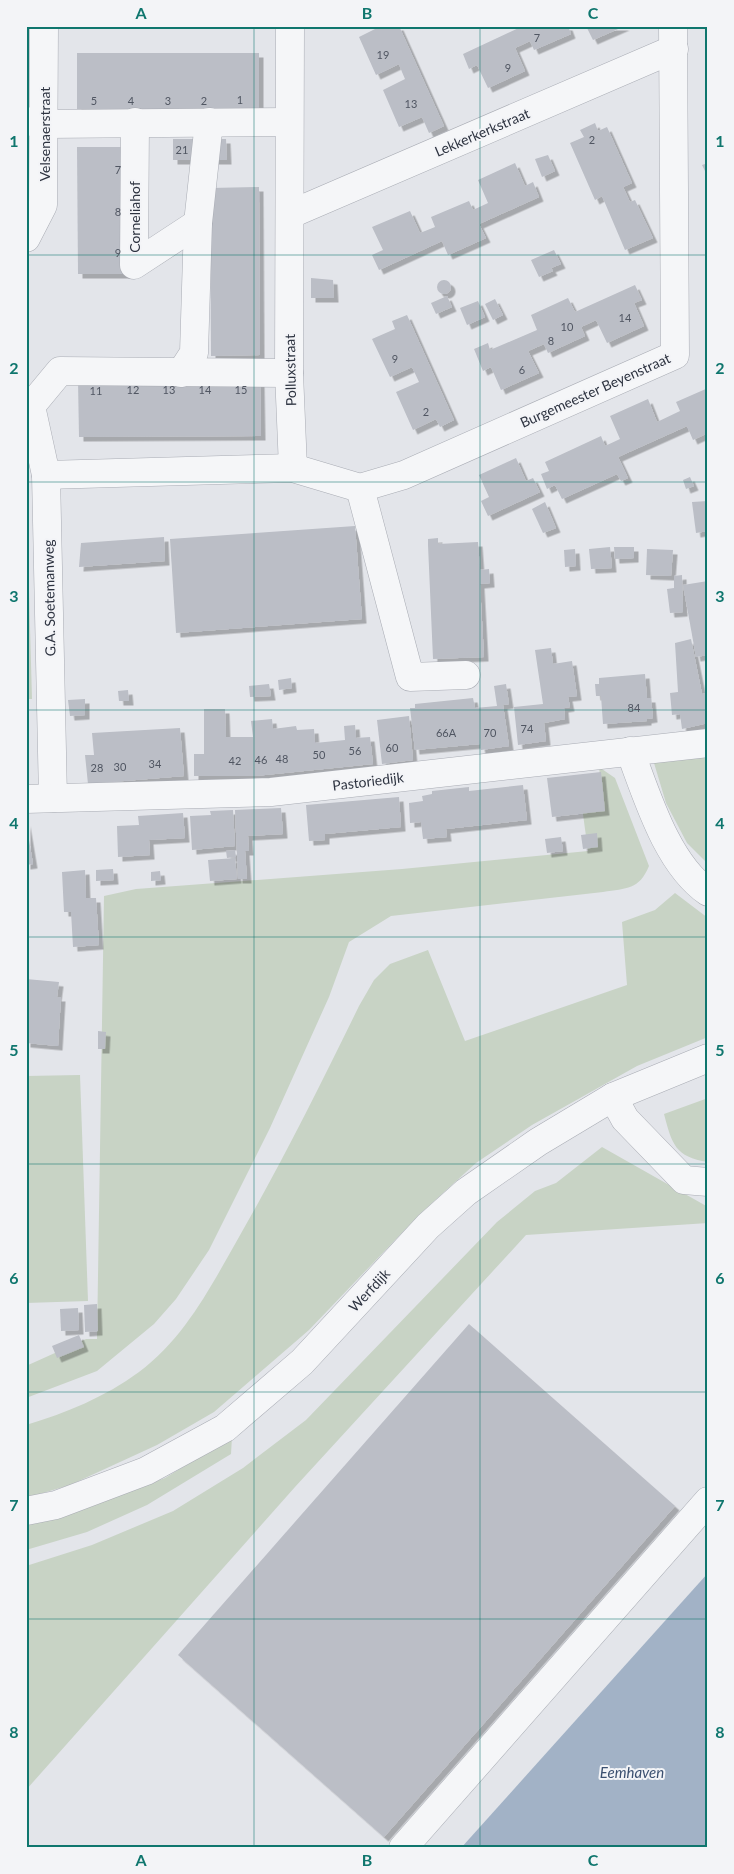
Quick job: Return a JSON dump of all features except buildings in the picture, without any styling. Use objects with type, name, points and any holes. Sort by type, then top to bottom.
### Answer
[{"type":"street","name":"Velsenaerstraat","points":[[26,238],[43,205],[36,122],[44,26]]},
{"type":"street","name":"Polluxstraat","points":[[290,26],[289,122],[291,214],[289,373],[293,468]]},
{"type":"street","name":"Lekkerkerkstraat","points":[[291,214],[673,38]]},
{"type":"street","name":"Burgemeester Beyenstraat","points":[[360,488],[404,475],[675,355],[673,38]]},
{"type":"street","points":[[36,122],[289,122]]},
{"type":"street","name":"Corneliahof","points":[[135,122],[134,265],[198,223]]},
{"type":"street","points":[[181,372],[194,353],[198,223],[209,122]]},
{"type":"street","points":[[29,403],[60,372],[289,373]]},
{"type":"street","name":"G.A. Soetemanweg","points":[[29,403],[46,475],[40,799]]},
{"type":"street","points":[[46,475],[293,468],[360,488],[410,677],[466,675]]},
{"type":"street","name":"Pastoriedijk","points":[[40,799],[271,792],[708,743]]},
{"type":"street","points":[[630,751],[652,811],[670,850],[708,892]]},
{"type":"street","name":"Werfdijk","points":[[26,1511],[56,1505],[146,1471],[225,1428],[302,1362],[428,1226],[466,1192],[538,1142],[613,1097],[708,1058]]},
{"type":"street","points":[[613,1097],[625,1119],[684,1180],[708,1182]]},
{"type":"street","points":[[403,1848],[708,1501]]},
{"type":"green space","points":[[26,482],[32,699],[26,699]]},
{"type":"green space","points":[[708,756],[708,864],[687,843],[666,803],[654,763]]},
{"type":"green space","points":[[599,767],[615,778],[649,866],[641,880],[636,884],[619,890],[391,916],[349,942],[329,997],[270,1128],[209,1250],[176,1299],[154,1324],[97,1371],[26,1398],[26,1366],[86,1339],[97,1339],[104,896],[136,889],[402,869],[588,851],[582,807],[603,804]]},
{"type":"green space","points":[[675,893],[708,918],[708,1037],[637,1066],[532,1125],[476,1163],[420,1214],[309,1330],[214,1412],[157,1445],[70,1485],[26,1498],[26,1425],[85,1403],[126,1381],[155,1358],[183,1327],[218,1274],[271,1180],[359,1006],[374,980],[390,964],[428,950],[465,1041],[627,985],[622,922],[655,910]]},
{"type":"green space","points":[[80,1075],[88,1301],[26,1303],[26,1076]]},
{"type":"green space","points":[[708,1098],[708,1162],[688,1157],[682,1153],[673,1141],[664,1114]]},
{"type":"green space","points":[[602,1147],[708,1207],[708,1223],[526,1235],[295,1487],[26,1790],[26,1566],[92,1545],[173,1511],[243,1468],[306,1420],[497,1222],[535,1191],[556,1183]]},
{"type":"green space","points":[[232,1437],[231,1454],[147,1505],[87,1532],[26,1550],[26,1524],[57,1518],[165,1478]]},
{"type":"water","name":"Eemhaven","points":[[708,1573],[708,1848],[461,1848]]}]
